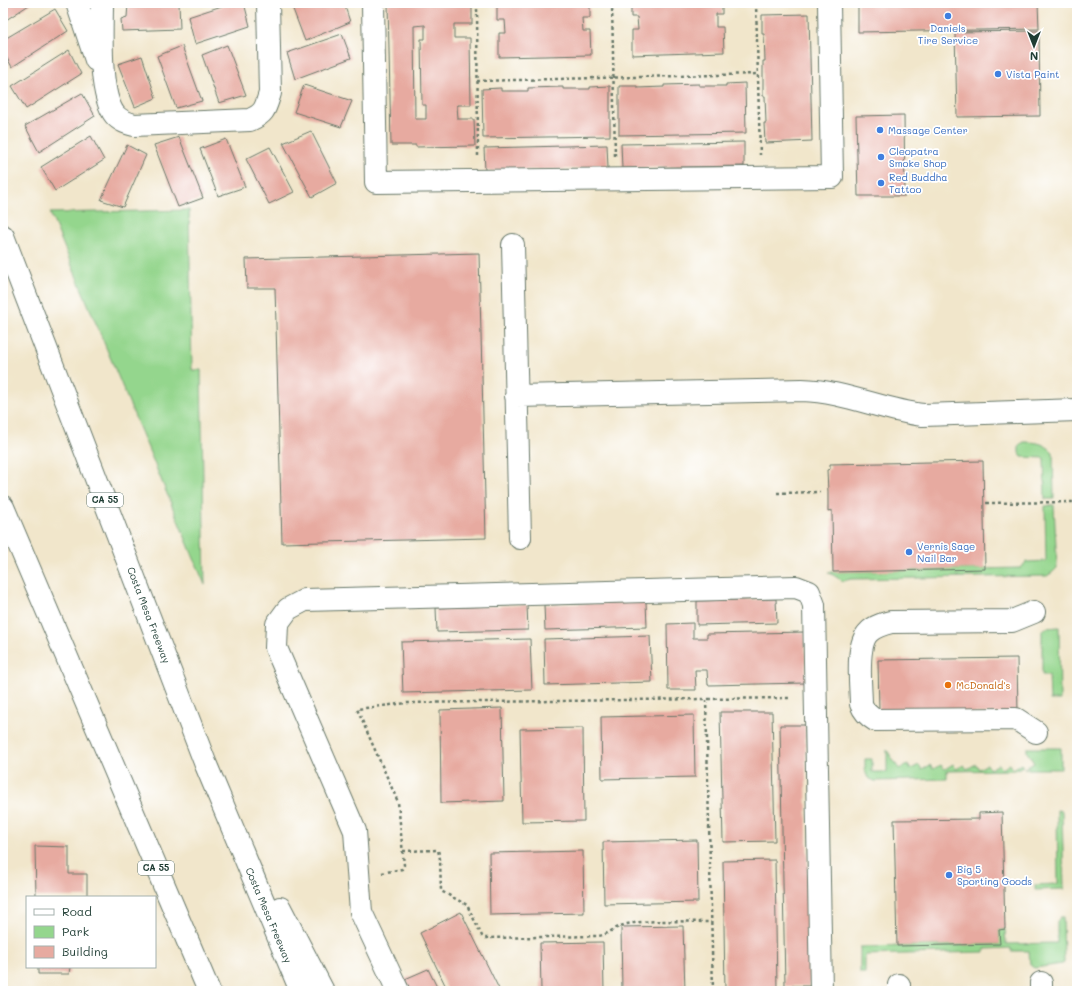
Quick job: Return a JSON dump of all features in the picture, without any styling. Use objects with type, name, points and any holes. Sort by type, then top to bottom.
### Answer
[{"type":"main road","points":[[77,3],[115,114],[123,122],[134,125],[250,120],[260,115],[266,105],[270,93],[268,3]]},
{"type":"main road","points":[[102,3],[103,82]]},
{"type":"main road","points":[[373,3],[376,182],[832,176],[829,3]]},
{"type":"main road","name":"Costa Mesa Freeway","points":[[3,236],[206,764],[301,991]]},
{"type":"main road","points":[[513,245],[520,538]]},
{"type":"main road","points":[[516,396],[802,390],[832,392],[908,412],[923,414],[1077,410]]},
{"type":"main road","name":"CA 55","points":[[3,507],[209,991]]},
{"type":"main road","points":[[398,991],[361,912],[355,831],[276,648],[277,624],[288,609],[305,600],[796,587],[809,592],[814,605],[821,991]]},
{"type":"main road","points":[[1034,612],[1012,621],[891,622],[879,625],[869,632],[863,640],[861,653],[861,704],[869,717],[875,720],[1016,720],[1036,732]]},
{"type":"main road","points":[[206,764],[323,991]]},
{"type":"path","points":[[477,3],[479,181]]},
{"type":"path","points":[[612,3],[615,179]]},
{"type":"path","points":[[756,3],[760,177]]},
{"type":"path","points":[[477,81],[758,74]]},
{"type":"path","points":[[777,493],[820,492]]},
{"type":"path","points":[[986,503],[1077,502]]},
{"type":"path","points":[[358,876],[402,870],[405,862],[398,802],[357,709],[408,703],[816,698]]},
{"type":"path","points":[[706,699],[713,991]]},
{"type":"path","points":[[403,851],[438,850],[440,859],[441,891],[467,905],[482,936],[485,938],[603,936],[621,926],[628,924],[648,922],[711,922]]},
{"type":"green space","points":[[189,210],[192,370],[201,370],[205,585],[50,213]]},
{"type":"green space","points":[[1024,442],[1040,444],[1053,452],[1054,499],[1045,499],[1044,458],[1022,457],[1019,453],[1019,445]]},
{"type":"green space","points":[[1054,505],[1057,568],[1047,576],[851,579],[843,581],[828,572],[1021,568],[1026,562],[1046,561],[1045,506]]},
{"type":"green space","points":[[1059,627],[1060,700],[1050,700],[1049,675],[1042,675],[1042,631],[1046,628]]},
{"type":"green space","points":[[1027,748],[1061,748],[1061,769],[1024,769],[1034,763],[1027,752]]},
{"type":"green space","points":[[887,750],[899,769],[908,764],[911,769],[919,765],[922,770],[930,765],[933,769],[941,765],[945,769],[953,764],[956,769],[964,765],[967,769],[976,764],[979,769],[987,764],[990,769],[999,764],[1002,769],[1010,764],[1013,769],[1021,764],[1023,766],[1015,770],[947,771],[947,779],[875,781],[868,778],[865,771],[865,759],[872,759],[872,772],[887,772]]},
{"type":"green space","points":[[1057,810],[1062,811],[1064,889],[1035,890],[1035,885],[1058,884]]},
{"type":"green space","points":[[1060,917],[1063,917],[1064,963],[1062,964],[1035,968],[1030,965],[1029,951],[1011,951],[1011,948],[985,949],[985,952],[865,955],[865,973],[860,973],[860,947],[999,944],[999,930],[1005,929],[1006,944],[1057,943],[1057,922]]},
{"type":"building","points":[[3,3],[32,3],[3,22]]},
{"type":"building","points":[[179,3],[180,29],[122,31],[121,19],[127,17],[128,4]]},
{"type":"building","points":[[231,3],[244,3],[250,26],[195,44],[188,17]]},
{"type":"building","points":[[344,3],[350,22],[305,41],[291,4]]},
{"type":"building","points":[[388,3],[472,3],[472,24],[454,24],[454,38],[470,38],[471,105],[457,105],[458,119],[474,119],[475,146],[416,147],[416,145],[391,145]],"holes":[[[425,25],[425,39],[421,39],[422,105],[426,105],[426,119],[415,119],[414,26]]]},
{"type":"building","points":[[497,3],[590,3],[590,18],[582,18],[583,31],[590,31],[591,55],[499,57],[499,33],[506,33],[505,20],[497,20]]},
{"type":"building","points":[[631,3],[722,3],[722,14],[716,14],[716,27],[723,27],[724,52],[632,55],[632,30],[638,30],[637,17],[631,17]]},
{"type":"building","name":"Daniels Tire Service","points":[[858,3],[1038,3],[1039,29],[858,32]]},
{"type":"building","points":[[55,9],[68,31],[12,67],[3,51],[3,40]]},
{"type":"building","points":[[809,14],[812,141],[765,143],[764,123],[766,123],[765,96],[763,96],[763,61],[765,61],[764,34],[762,34],[762,15]]},
{"type":"building","name":"Vista Paint","points":[[1039,31],[1040,116],[957,117],[955,32]]},
{"type":"building","points":[[342,34],[351,58],[295,79],[287,53]]},
{"type":"building","points":[[227,45],[246,95],[219,103],[202,55]]},
{"type":"building","points":[[182,46],[202,101],[176,108],[157,56]]},
{"type":"building","points":[[69,50],[81,74],[26,109],[12,86]]},
{"type":"building","points":[[142,56],[156,98],[135,107],[118,64]]},
{"type":"building","points":[[745,83],[746,133],[619,135],[619,86],[637,86],[637,88],[664,87],[664,85],[699,84],[699,86],[726,86],[726,84]]},
{"type":"building","points":[[304,85],[352,101],[341,127],[294,112]]},
{"type":"building","points":[[610,86],[610,136],[483,138],[482,89],[501,88],[501,91],[528,91],[528,88],[563,87],[563,89],[590,89],[590,87]]},
{"type":"building","points":[[82,93],[95,116],[39,152],[25,126]]},
{"type":"building","points":[[904,115],[905,196],[858,196],[856,116]]},
{"type":"building","points":[[311,131],[337,183],[312,197],[283,143]]},
{"type":"building","points":[[91,136],[104,160],[55,191],[41,167]]},
{"type":"building","points":[[179,137],[203,198],[178,207],[154,145]]},
{"type":"building","points":[[226,139],[245,187],[218,196],[200,149]]},
{"type":"building","points":[[744,142],[744,166],[622,168],[621,144]]},
{"type":"building","points":[[127,145],[146,155],[123,207],[101,200]]},
{"type":"building","points":[[607,145],[608,168],[485,171],[484,148]]},
{"type":"building","points":[[270,147],[294,192],[269,204],[246,159]]},
{"type":"building","points":[[479,253],[486,538],[282,543],[275,288],[247,288],[246,259]]},
{"type":"building","points":[[983,461],[985,569],[833,572],[832,510],[828,511],[827,470],[830,469],[830,464]]},
{"type":"building","points":[[776,599],[777,623],[697,625],[697,601]]},
{"type":"building","points":[[646,602],[647,627],[545,630],[544,605]]},
{"type":"building","points":[[527,605],[528,630],[437,632],[436,608]]},
{"type":"building","points":[[693,623],[693,638],[707,638],[707,634],[805,632],[806,683],[708,685],[707,670],[695,670],[696,690],[668,690],[667,624]]},
{"type":"building","points":[[650,636],[652,682],[545,685],[544,639]]},
{"type":"building","points":[[530,639],[532,690],[403,693],[401,642]]},
{"type":"building","name":"McDonald's","points":[[1017,658],[1018,714],[879,711],[878,660]]},
{"type":"building","points":[[502,708],[504,801],[441,803],[440,710]]},
{"type":"building","points":[[720,712],[772,712],[775,841],[723,842]]},
{"type":"building","points":[[694,715],[695,777],[602,779],[601,717]]},
{"type":"building","points":[[780,725],[805,725],[810,986],[785,986]]},
{"type":"building","points":[[583,728],[584,821],[522,822],[520,729]]},
{"type":"building","name":"Big 5 Sporting Goods","points":[[1002,812],[1005,929],[999,930],[1000,944],[897,946],[894,820],[979,819],[979,813]]},
{"type":"building","points":[[697,840],[698,902],[604,904],[603,842]]},
{"type":"building","points":[[35,846],[69,847],[69,874],[87,874],[87,896],[36,896]]},
{"type":"building","points":[[583,851],[584,913],[490,915],[489,853]]},
{"type":"building","points":[[775,860],[777,990],[725,991],[723,861]]},
{"type":"building","points":[[461,912],[500,991],[448,991],[420,933]]},
{"type":"building","points":[[683,926],[685,991],[622,991],[621,927]]},
{"type":"building","points":[[603,942],[604,991],[541,991],[540,943]]},
{"type":"building","points":[[38,968],[70,968],[69,974],[38,974]]},
{"type":"building","points":[[428,969],[439,991],[411,991],[405,979]]},
{"type":"place","name":"Daniels Tire Service","points":[[948,16]]},
{"type":"place","name":"Vista Paint","points":[[998,74]]},
{"type":"place","name":"Massage Center","points":[[880,130]]},
{"type":"place","name":"Cleopatra Smoke Shop","points":[[881,157]]},
{"type":"place","name":"Red Buddha Tattoo","points":[[881,183]]},
{"type":"place","name":"Vernis Sage Nail Bar","points":[[909,552]]},
{"type":"place","name":"McDonald's","points":[[948,685]]},
{"type":"place","name":"Big 5 Sporting Goods","points":[[949,875]]}]
